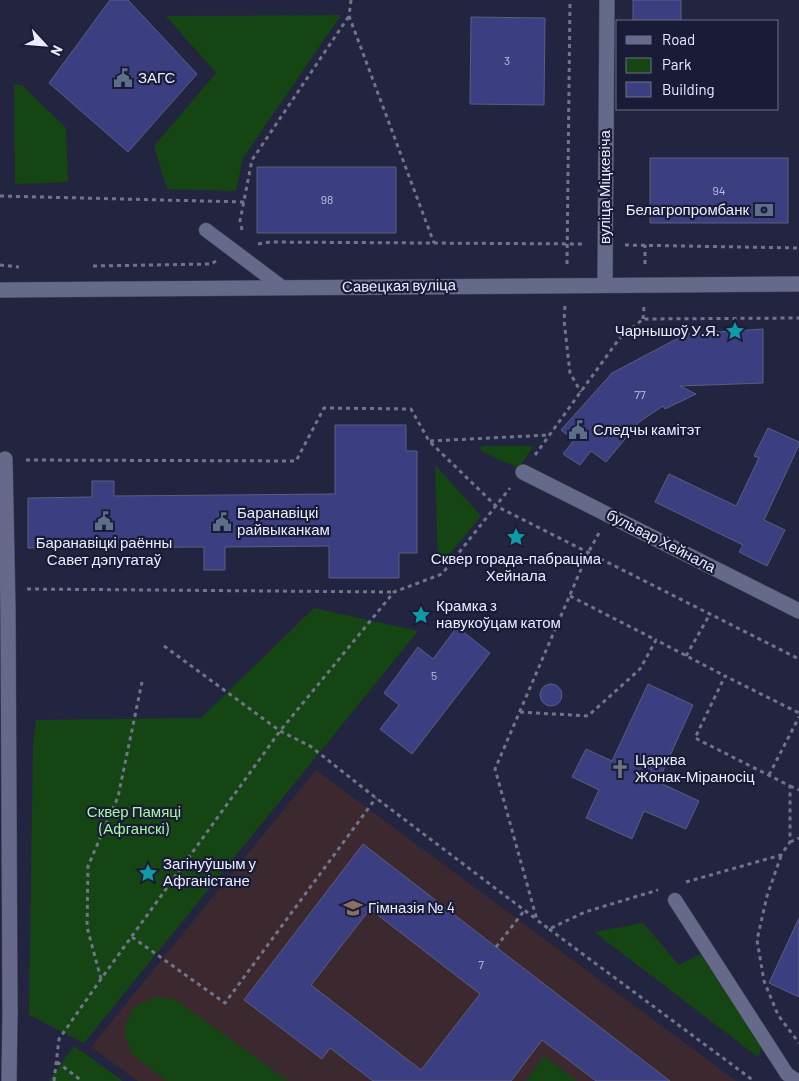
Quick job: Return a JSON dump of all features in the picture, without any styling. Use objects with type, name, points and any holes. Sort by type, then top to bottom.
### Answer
[{"type":"street","name":"вуліца Міцкевіча","points":[[605,285],[607,0]]},
{"type":"street","name":"Савецкая вуліца","points":[[0,290],[799,284]]},
{"type":"street","points":[[5,459],[8,610],[5,1011],[8,1081]]},
{"type":"street","name":"бульвар Хейнала","points":[[523,472],[799,611]]},
{"type":"lane","points":[[206,230],[238,248],[282,287]]},
{"type":"lane","points":[[675,900],[787,1074],[797,1081]]},
{"type":"path","points":[[238,248],[240,221],[252,160],[348,16],[351,0]]},
{"type":"path","points":[[570,0],[568,244],[564,320],[570,373],[581,392]]},
{"type":"path","points":[[348,16],[434,243]]},
{"type":"path","points":[[0,196],[244,202]]},
{"type":"path","points":[[83,266],[211,264],[238,248],[270,242],[605,244],[799,248]]},
{"type":"path","points":[[0,265],[24,267]]},
{"type":"path","points":[[22,590],[34,588],[394,592],[442,574],[523,472],[619,340],[643,319],[799,318]]},
{"type":"path","points":[[5,459],[296,461],[324,408],[411,409],[429,441],[496,506],[799,659]]},
{"type":"path","points":[[429,441],[550,435]]},
{"type":"path","points":[[536,920],[495,769],[588,553],[609,515]]},
{"type":"path","points":[[54,1081],[59,1039],[101,978],[280,731],[394,592]]},
{"type":"path","points":[[570,596],[799,713]]},
{"type":"path","points":[[686,656],[710,614]]},
{"type":"path","points":[[520,712],[588,716],[640,669],[656,640]]},
{"type":"path","points":[[164,646],[280,731],[310,746],[524,911],[754,1081]]},
{"type":"path","points":[[725,676],[695,738],[799,790]]},
{"type":"path","points":[[101,978],[88,927],[88,866],[118,797],[142,682]]},
{"type":"path","points":[[769,775],[799,717]]},
{"type":"path","points":[[790,786],[790,842]]},
{"type":"path","points":[[132,936],[225,1003],[376,798]]},
{"type":"path","points":[[799,838],[790,842],[781,855],[767,896],[757,940],[764,981],[778,1015],[799,1043]]},
{"type":"path","points":[[682,883],[781,855]]},
{"type":"path","points":[[550,929],[585,912],[664,888]]},
{"type":"path","points":[[496,947],[524,911]]},
{"type":"path","points":[[56,1062],[82,1081]]},
{"type":"shaded area","name":"Гімназія № 4","points":[[316,770],[736,1081],[138,1081],[91,1047]]},
{"type":"green space","points":[[341,15],[243,158],[236,191],[167,189],[154,146],[216,73],[166,16]]},
{"type":"green space","points":[[14,84],[22,85],[66,128],[68,182],[15,184]]},
{"type":"green space","points":[[481,446],[534,446],[518,468],[481,451]]},
{"type":"green space","points":[[435,465],[481,516],[438,568]]},
{"type":"green space","name":"Сквер Памяці (Афганскі)","points":[[314,608],[418,631],[84,1043],[29,1015],[33,743],[36,720],[201,718]]},
{"type":"green space","points":[[643,923],[679,965],[700,954],[763,1043],[758,1057],[594,932]]},
{"type":"green space","points":[[156,997],[174,999],[182,1004],[288,1081],[167,1081],[132,1054],[125,1036],[125,1027],[132,1010],[139,1004]]},
{"type":"green space","points":[[74,1046],[123,1081],[49,1081]]},
{"type":"green space","points":[[544,1056],[577,1081],[526,1081]]},
{"type":"building","name":"ЗАГС","points":[[110,0],[128,0],[197,74],[128,152],[49,83]]},
{"type":"building","points":[[633,0],[681,0],[681,20],[633,20]]},
{"type":"building","points":[[471,17],[545,18],[544,105],[470,104]]},
{"type":"building","points":[[650,158],[788,158],[788,223],[650,223]]},
{"type":"building","points":[[257,167],[396,167],[396,233],[257,233]]},
{"type":"building","points":[[763,329],[763,383],[680,386],[696,394],[665,409],[663,406],[639,422],[606,462],[591,451],[580,465],[563,454],[574,440],[561,430],[612,373],[686,334]]},
{"type":"building","name":"Баранавіцкі райвыканкам","points":[[335,425],[406,425],[406,451],[417,451],[417,553],[399,553],[399,578],[329,578],[329,546],[225,547],[225,570],[204,570],[204,547],[28,548],[28,498],[92,497],[92,481],[114,481],[114,496],[335,494]]},
{"type":"building","points":[[768,428],[799,442],[799,445],[764,520],[785,530],[767,566],[739,552],[743,545],[655,502],[669,474],[736,506],[759,458],[754,456]]},
{"type":"building","points":[[457,627],[490,653],[412,754],[380,729],[399,705],[384,693],[418,647],[433,659]]},
{"type":"building","points":[[551,684],[559,687],[562,695],[559,703],[551,706],[543,703],[540,695],[543,687]]},
{"type":"building","name":"Царква Жонак-Міраносіц","points":[[648,684],[693,705],[658,782],[699,801],[686,829],[644,811],[632,839],[586,818],[599,790],[572,777],[586,749],[612,761]]},
{"type":"building","points":[[363,844],[670,1081],[596,1081],[542,1040],[511,1081],[373,1081],[330,1048],[322,1059],[244,1000]],"holes":[[[370,909],[480,994],[421,1070],[311,985]]]},
{"type":"building","points":[[799,918],[799,997],[769,983]]},
{"type":"place","name":"ЗАГС","points":[[123,78]]},
{"type":"place","name":"Белагропромбанк","points":[[764,210]]},
{"type":"place","name":"Чарнышоў У.Я.","points":[[735,331]]},
{"type":"place","name":"Следчы камітэт","points":[[578,430]]},
{"type":"place","name":"Баранавіцкі раённы Савет дэпутатаў","points":[[104,521]]},
{"type":"place","name":"Баранавіцкі райвыканкам","points":[[222,522]]},
{"type":"place","name":"Сквер горада-пабраціма Хейнала","points":[[516,537]]},
{"type":"place","name":"Крамка з навукоўцам катом","points":[[421,615]]},
{"type":"place","name":"Царква Жонак-Міраносіц","points":[[620,769]]},
{"type":"place","name":"Загінуўшым у Афганістане","points":[[148,873]]},
{"type":"place","name":"Гімназія № 4","points":[[353,908]]}]
